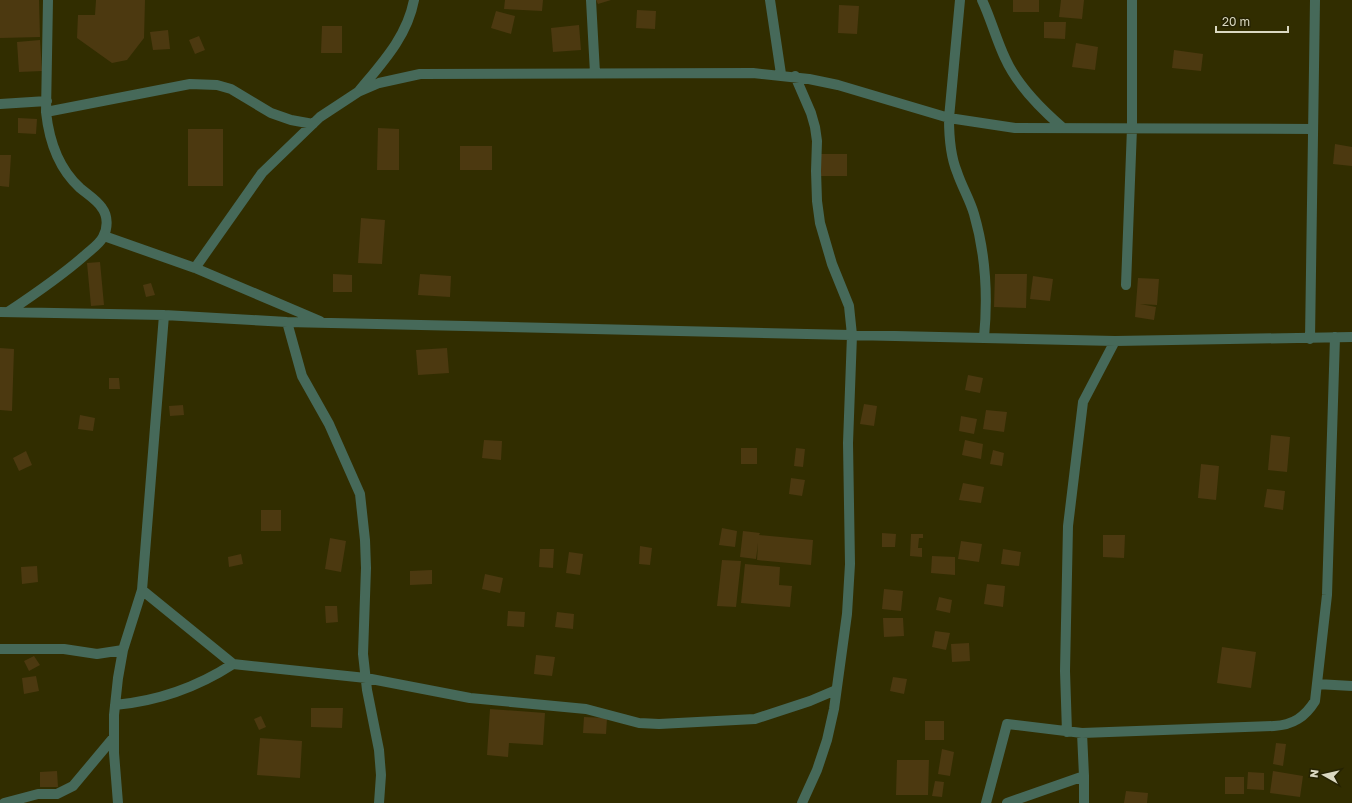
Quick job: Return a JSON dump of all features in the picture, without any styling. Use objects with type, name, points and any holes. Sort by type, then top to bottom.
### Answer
[{"type":"street","points":[[4,312],[58,278],[100,241],[104,236],[107,222],[102,208],[78,186],[59,160],[48,128],[46,112],[48,0]]},
{"type":"street","points":[[358,92],[399,40],[409,20],[414,0]]},
{"type":"street","points":[[591,0],[595,73]]},
{"type":"street","points":[[770,0],[781,74]]},
{"type":"street","points":[[960,0],[948,118],[952,154],[957,172],[974,213],[985,260],[987,313],[984,338]]},
{"type":"street","points":[[982,0],[1005,59],[1019,82],[1035,102],[1062,127]]},
{"type":"street","points":[[1126,285],[1132,128],[1132,0]]},
{"type":"street","points":[[1310,339],[1315,0]]},
{"type":"street","points":[[195,268],[262,173],[312,124],[338,104],[358,92],[399,78],[420,74],[739,72],[781,74],[838,85],[948,118],[1015,128],[1313,129]]},
{"type":"street","points":[[795,76],[811,113],[815,127],[817,141],[817,194],[820,223],[832,264],[849,306],[852,335],[848,443],[850,564],[847,614],[827,740],[802,803]]},
{"type":"street","points":[[46,112],[190,84],[204,83],[231,89],[271,113],[291,120],[312,124]]},
{"type":"street","points":[[0,104],[47,101]]},
{"type":"street","points":[[104,236],[195,268],[325,323]]},
{"type":"street","points":[[4,312],[164,315],[325,323],[1115,341],[1310,339],[1352,337]]},
{"type":"street","points":[[118,803],[114,737],[115,704],[123,650],[142,590],[164,315]]},
{"type":"street","points":[[287,322],[302,376],[329,424],[360,494],[366,540],[363,654],[379,750],[381,775],[379,803]]},
{"type":"street","points":[[986,803],[1007,724],[1082,733],[1284,726],[1294,722],[1310,709],[1315,700],[1327,595],[1335,337]]},
{"type":"street","points":[[1066,732],[1065,671],[1068,526],[1083,402],[1115,341]]},
{"type":"street","points":[[142,590],[234,664],[366,678],[470,698],[586,709],[639,723],[659,724],[755,719],[810,701],[836,690]]},
{"type":"street","points":[[0,649],[64,649],[97,654],[123,650]]},
{"type":"street","points":[[115,704],[158,699],[198,685],[234,664]]},
{"type":"street","points":[[1317,684],[1352,686]]},
{"type":"street","points":[[1082,733],[1084,803]]},
{"type":"street","points":[[4,803],[38,794],[57,794],[73,786],[114,737]]},
{"type":"street","points":[[1007,803],[1084,776]]},
{"type":"building","points":[[0,0],[39,0],[40,37],[0,38]]},
{"type":"building","points":[[96,0],[145,0],[144,38],[127,60],[112,63],[77,38],[78,15],[95,15]]},
{"type":"building","points":[[505,0],[543,0],[542,11],[504,9]]},
{"type":"building","points":[[596,0],[611,0],[598,4]]},
{"type":"building","points":[[1013,0],[1039,0],[1039,12],[1013,12]]},
{"type":"building","points":[[1061,0],[1084,0],[1082,19],[1059,17]]},
{"type":"building","points":[[839,5],[859,6],[857,34],[838,33]]},
{"type":"building","points":[[637,10],[656,11],[655,29],[636,28]]},
{"type":"building","points":[[496,11],[515,16],[511,34],[491,28]]},
{"type":"building","points":[[1044,22],[1066,22],[1065,39],[1044,38]]},
{"type":"building","points":[[579,25],[581,50],[553,52],[551,28]]},
{"type":"building","points":[[322,26],[342,26],[342,53],[321,53]]},
{"type":"building","points":[[168,30],[170,49],[153,50],[150,32]]},
{"type":"building","points":[[199,36],[205,50],[195,54],[189,40]]},
{"type":"building","points":[[40,40],[42,71],[19,72],[17,42]]},
{"type":"building","points":[[1076,43],[1098,47],[1095,70],[1072,67]]},
{"type":"building","points":[[1174,50],[1203,54],[1201,71],[1172,68]]},
{"type":"building","points":[[18,118],[37,119],[36,134],[18,133]]},
{"type":"building","points":[[378,128],[399,129],[399,170],[377,170]]},
{"type":"building","points":[[188,129],[223,129],[223,186],[188,186]]},
{"type":"building","points":[[1335,144],[1352,147],[1352,166],[1333,164]]},
{"type":"building","points":[[460,146],[492,146],[492,170],[460,170]]},
{"type":"building","points":[[818,154],[847,154],[847,176],[818,176]]},
{"type":"building","points":[[0,155],[11,155],[9,187],[0,186]]},
{"type":"building","points":[[361,218],[385,220],[382,264],[358,263]]},
{"type":"building","points":[[100,262],[104,305],[91,306],[87,263]]},
{"type":"building","points":[[333,274],[352,275],[352,292],[333,292]]},
{"type":"building","points":[[420,274],[451,276],[450,297],[418,295]]},
{"type":"building","points":[[995,274],[1027,274],[1026,308],[994,307]]},
{"type":"building","points":[[1033,276],[1053,279],[1050,301],[1030,299]]},
{"type":"building","points":[[1138,278],[1159,279],[1157,305],[1140,304],[1156,307],[1154,320],[1135,317]]},
{"type":"building","points":[[151,283],[155,295],[146,297],[143,285]]},
{"type":"building","points":[[0,348],[14,349],[12,411],[0,410]]},
{"type":"building","points":[[447,348],[449,373],[418,375],[416,350]]},
{"type":"building","points":[[968,375],[983,378],[980,393],[965,390]]},
{"type":"building","points":[[109,378],[119,378],[120,389],[109,389]]},
{"type":"building","points":[[864,404],[877,406],[874,426],[860,424]]},
{"type":"building","points":[[183,405],[184,415],[170,416],[169,406]]},
{"type":"building","points":[[986,410],[1007,412],[1004,432],[983,429]]},
{"type":"building","points":[[80,415],[95,418],[93,431],[78,429]]},
{"type":"building","points":[[961,416],[977,419],[974,434],[959,431]]},
{"type":"building","points":[[1271,435],[1290,437],[1287,472],[1268,470]]},
{"type":"building","points":[[484,440],[502,441],[501,460],[482,458]]},
{"type":"building","points":[[965,440],[983,444],[981,459],[962,455]]},
{"type":"building","points":[[741,448],[757,448],[757,464],[741,464]]},
{"type":"building","points":[[796,448],[805,449],[803,467],[794,466]]},
{"type":"building","points":[[993,450],[1004,453],[1002,466],[990,464]]},
{"type":"building","points":[[26,451],[32,465],[19,471],[13,458]]},
{"type":"building","points":[[1201,464],[1219,466],[1216,500],[1198,498]]},
{"type":"building","points":[[791,478],[805,480],[802,496],[789,494]]},
{"type":"building","points":[[963,483],[984,487],[981,503],[959,500]]},
{"type":"building","points":[[1267,489],[1285,491],[1283,510],[1264,507]]},
{"type":"building","points":[[261,510],[281,510],[281,531],[261,531]]},
{"type":"building","points":[[722,528],[737,531],[735,547],[719,545]]},
{"type":"building","points":[[743,531],[760,533],[759,535],[813,540],[811,565],[757,560],[758,543],[756,559],[740,557]]},
{"type":"building","points":[[882,533],[896,534],[895,547],[882,547]]},
{"type":"building","points":[[911,534],[923,534],[923,538],[919,538],[918,548],[922,548],[922,557],[910,556]]},
{"type":"building","points":[[1103,535],[1125,535],[1124,558],[1103,557]]},
{"type":"building","points":[[330,538],[346,541],[341,572],[325,569]]},
{"type":"building","points":[[961,541],[982,544],[979,562],[958,559]]},
{"type":"building","points":[[640,546],[652,548],[650,565],[639,564]]},
{"type":"building","points":[[540,549],[554,549],[553,568],[539,567]]},
{"type":"building","points":[[1003,549],[1021,552],[1019,566],[1001,564]]},
{"type":"building","points":[[569,552],[583,554],[580,575],[566,573]]},
{"type":"building","points":[[241,554],[243,564],[229,567],[228,557]]},
{"type":"building","points":[[932,556],[955,557],[955,575],[931,573]]},
{"type":"building","points":[[722,560],[741,561],[736,607],[717,606]]},
{"type":"building","points":[[745,564],[780,567],[779,585],[792,586],[790,607],[741,603]]},
{"type":"building","points":[[37,566],[38,582],[22,584],[21,567]]},
{"type":"building","points":[[432,570],[432,584],[410,585],[410,571]]},
{"type":"building","points":[[485,574],[503,578],[500,593],[482,589]]},
{"type":"building","points":[[987,584],[1005,586],[1003,607],[984,604]]},
{"type":"building","points":[[884,589],[903,591],[901,611],[882,609]]},
{"type":"building","points":[[939,597],[952,600],[950,613],[936,610]]},
{"type":"building","points":[[325,606],[337,606],[338,622],[326,623]]},
{"type":"building","points":[[508,611],[525,612],[524,627],[507,626]]},
{"type":"building","points":[[557,612],[574,614],[573,629],[555,627]]},
{"type":"building","points":[[883,618],[903,618],[904,636],[884,637]]},
{"type":"building","points":[[935,631],[950,633],[946,650],[932,647]]},
{"type":"building","points":[[969,643],[970,661],[952,662],[951,644]]},
{"type":"building","points":[[1222,647],[1256,652],[1251,688],[1217,683]]},
{"type":"building","points":[[536,655],[555,657],[552,676],[534,674]]},
{"type":"building","points":[[34,656],[40,665],[29,671],[24,661]]},
{"type":"building","points":[[36,676],[39,691],[24,694],[22,678]]},
{"type":"building","points":[[893,677],[907,679],[904,694],[890,691]]},
{"type":"building","points":[[311,708],[343,708],[342,728],[311,727]]},
{"type":"building","points":[[490,709],[545,713],[543,745],[509,743],[508,757],[487,755]]},
{"type":"building","points":[[261,716],[266,727],[259,730],[254,719]]},
{"type":"building","points":[[584,717],[607,718],[606,734],[583,733]]},
{"type":"building","points":[[925,721],[944,721],[944,740],[925,740]]},
{"type":"building","points":[[260,738],[302,741],[300,778],[257,775]]},
{"type":"building","points":[[1276,743],[1286,744],[1283,766],[1273,764]]},
{"type":"building","points":[[942,749],[954,752],[950,776],[938,774]]},
{"type":"building","points":[[897,760],[929,760],[928,795],[896,795]]},
{"type":"building","points":[[57,771],[58,787],[40,787],[40,772]]},
{"type":"building","points":[[1273,771],[1303,776],[1300,797],[1270,793]]},
{"type":"building","points":[[1248,772],[1264,773],[1264,790],[1247,789]]},
{"type":"building","points":[[1225,777],[1244,777],[1244,794],[1225,794]]},
{"type":"building","points":[[935,781],[944,782],[942,797],[932,796]]},
{"type":"building","points":[[1126,791],[1148,793],[1147,803],[1124,803]]}]
